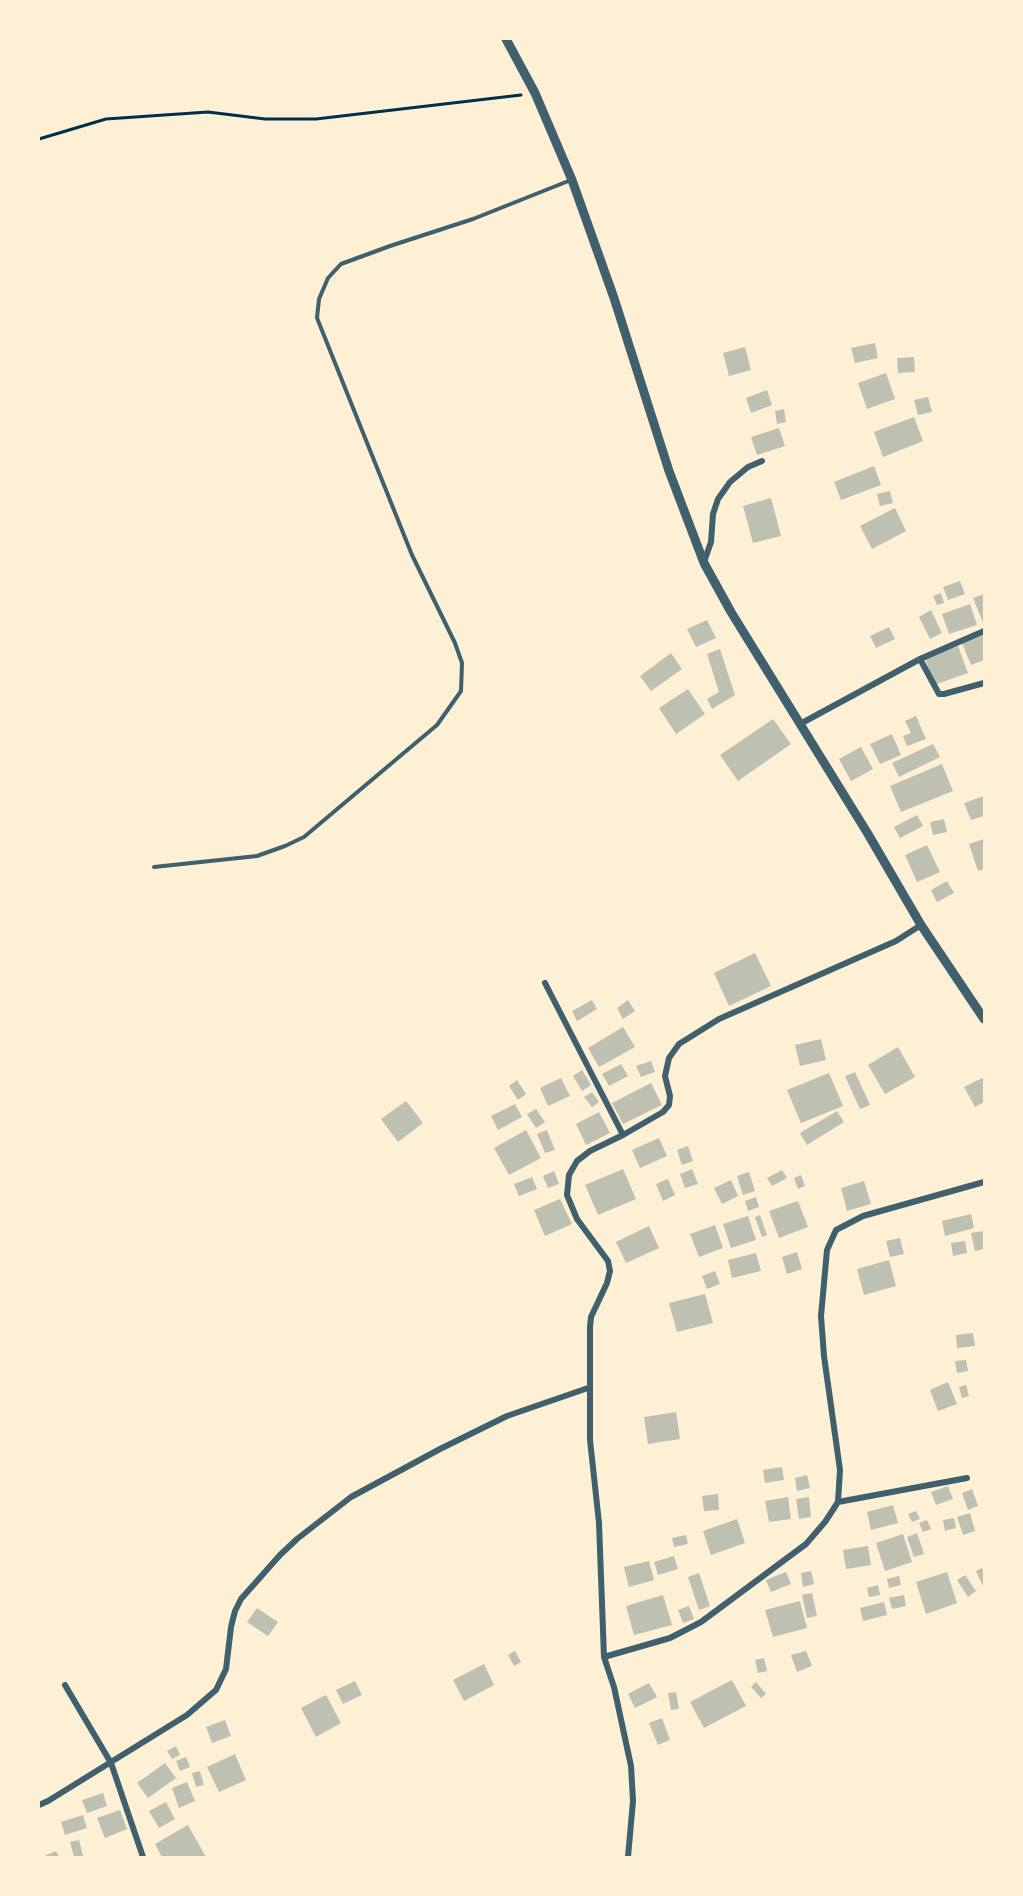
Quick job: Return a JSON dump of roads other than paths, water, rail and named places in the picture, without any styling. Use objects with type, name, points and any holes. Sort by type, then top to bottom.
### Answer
[{"type":"street","points":[[506,39],[535,93],[572,180],[614,298],[665,460],[704,562],[731,612],[921,925],[984,1019]]},
{"type":"street","points":[[704,562],[711,542],[713,514],[718,499],[739,474],[762,461]]},
{"type":"street","points":[[800,724],[920,659],[984,631]]},
{"type":"street","points":[[920,659],[939,694],[984,683]]},
{"type":"street","points":[[628,1857],[633,1801],[631,1766],[614,1687],[604,1657],[600,1539],[590,1440],[588,1388],[591,1317],[607,1283],[610,1271],[608,1262],[577,1219],[567,1194],[569,1175],[577,1161],[590,1151],[663,1112],[669,1105],[670,1096],[665,1076],[669,1058],[679,1044],[719,1019],[896,941],[921,925]]},
{"type":"street","points":[[545,983],[623,1135]]},
{"type":"street","points":[[604,1657],[670,1638],[701,1622],[806,1544],[825,1522],[838,1502],[840,1470],[824,1356],[821,1316],[827,1250],[836,1230],[862,1216],[984,1182]]},
{"type":"street","points":[[39,1805],[187,1715],[216,1690],[226,1669],[231,1627],[241,1599],[297,1539],[351,1497],[507,1416],[588,1388]]},
{"type":"street","points":[[838,1502],[967,1478]]},
{"type":"street","points":[[65,1685],[111,1763],[143,1857]]},
{"type":"lane","points":[[154,867],[257,856],[304,837],[437,725],[461,691],[462,663],[455,643],[412,555],[316,318],[319,299],[328,278],[341,264],[473,219],[572,180]]}]
